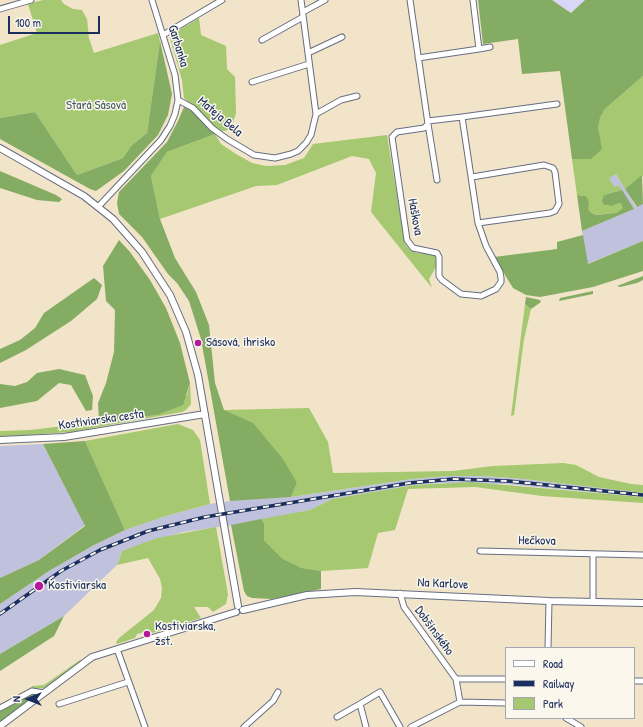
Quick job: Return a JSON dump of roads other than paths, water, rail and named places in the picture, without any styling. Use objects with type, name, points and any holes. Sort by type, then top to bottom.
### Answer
[{"type":"street","points":[[0,9],[31,0]]},
{"type":"street","name":"Garbanka","points":[[152,0],[175,76],[178,100]]},
{"type":"street","points":[[163,35],[222,0]]},
{"type":"street","name":"Mateja Bela","points":[[178,100],[193,108],[212,128],[227,139],[254,155],[264,158],[283,157],[298,151],[306,144],[311,135],[316,114],[301,0]]},
{"type":"street","points":[[262,40],[325,0]]},
{"type":"street","points":[[410,0],[437,180]]},
{"type":"street","points":[[473,0],[479,49]]},
{"type":"street","points":[[308,53],[342,37]]},
{"type":"street","points":[[418,58],[490,47]]},
{"type":"street","points":[[252,82],[309,64]]},
{"type":"street","points":[[316,114],[341,100],[357,96]]},
{"type":"street","points":[[98,207],[161,140],[170,126],[178,100]]},
{"type":"street","name":"Haškova","points":[[462,117],[478,223],[486,246],[500,272],[501,282],[496,289],[481,296],[468,296],[462,294],[441,278],[438,269],[439,257],[437,253],[413,248],[407,240],[392,137],[397,132],[424,128],[428,122],[462,117],[557,104]]},
{"type":"street","points":[[0,148],[67,186],[98,207],[113,220],[142,252],[170,295],[192,350],[205,414],[239,610]]},
{"type":"street","points":[[472,177],[549,166],[555,172],[557,184],[559,204],[555,211],[550,213],[478,223]]},
{"type":"street","name":"Kostiviarska cesta","points":[[0,440],[64,437],[205,414]]},
{"type":"street","name":"Hečkova","points":[[480,551],[643,555]]},
{"type":"street","points":[[593,554],[593,602]]},
{"type":"street","name":"Na Karlove","points":[[117,649],[239,610],[321,593],[400,593],[549,601],[643,603]]},
{"type":"street","name":"Dobšinského","points":[[400,593],[404,607],[456,679],[460,702]]},
{"type":"street","points":[[548,647],[549,601]]},
{"type":"street","points":[[0,726],[92,656],[117,649],[145,727]]},
{"type":"street","points":[[456,679],[505,679]]},
{"type":"street","points":[[59,704],[129,684]]},
{"type":"street","points":[[0,708],[32,691],[44,692]]},
{"type":"street","points":[[244,727],[272,701],[278,692]]},
{"type":"street","points":[[337,716],[380,692],[400,727]]},
{"type":"street","points":[[411,727],[460,702],[505,703]]},
{"type":"street","points":[[360,704],[366,727]]},
{"type":"street","points":[[568,719],[581,727]]},
{"type":"railway","points":[[0,614],[61,571],[100,550],[148,531],[205,517],[409,483],[453,479],[508,481],[643,495]]},
{"type":"place","name":"Sásová, ihrisko","points":[[198,343]]},
{"type":"place","name":"Kostiviarska","points":[[39,586]]},
{"type":"place","name":"Kostiviarska, žst.","points":[[147,634]]},
{"type":"park label","name":"Stará Sásová","points":[[96,106]]}]
